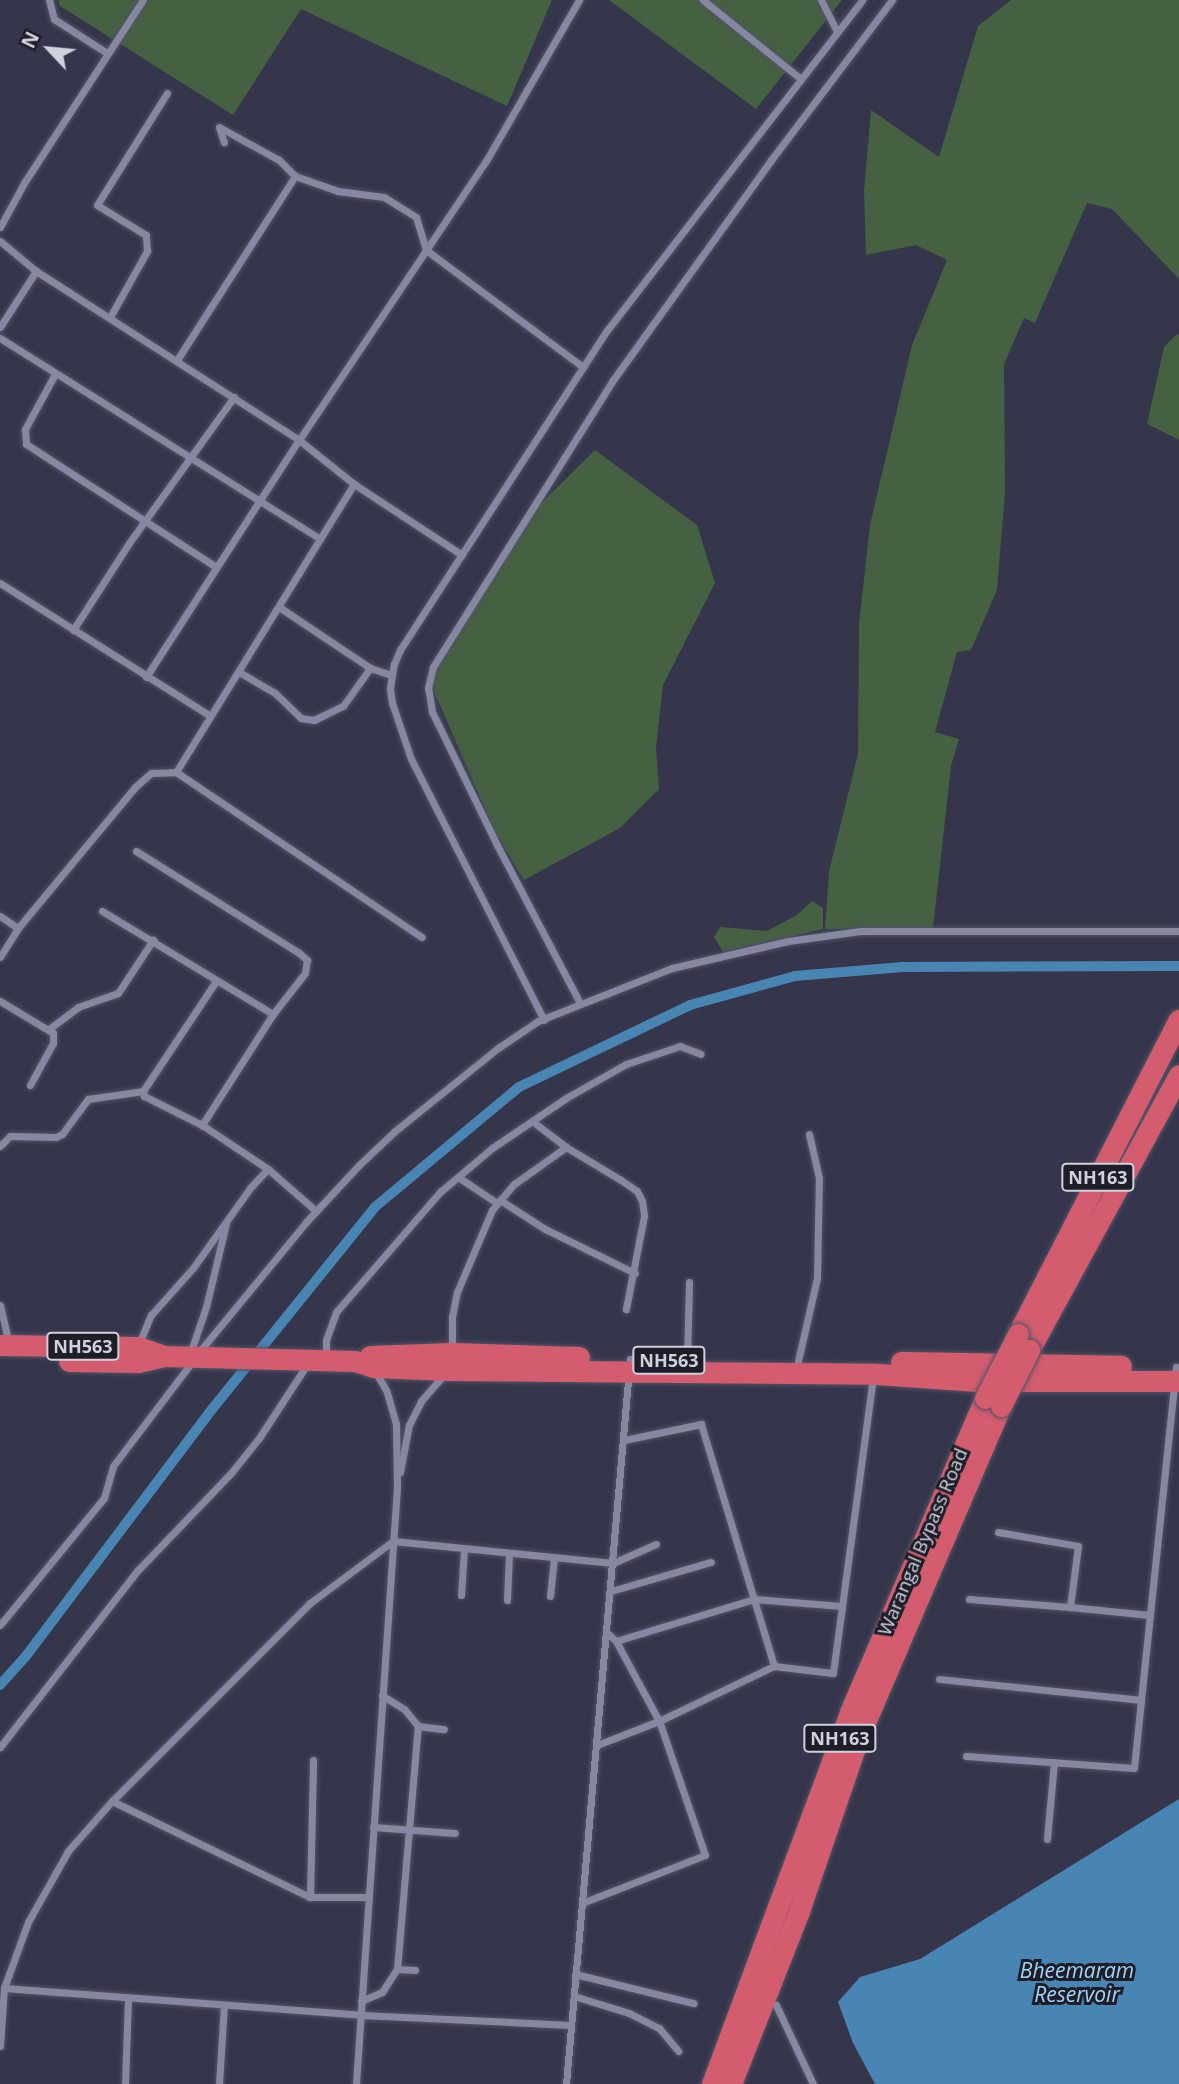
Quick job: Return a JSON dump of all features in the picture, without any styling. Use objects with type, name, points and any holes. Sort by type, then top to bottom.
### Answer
[{"type":"highway","name":"Warangal Bypass Road","points":[[712,2084],[850,1712],[993,1402],[1179,1020]]},
{"type":"highway","name":"Warangal Bypass Road","points":[[1023,1342],[1179,1075]]},
{"type":"highway","name":"NH563","points":[[3,1349],[364,1364],[395,1353],[451,1361],[873,1374],[977,1381],[1177,1374]]},
{"type":"highway","name":"NH563","points":[[630,1365],[687,1360],[797,1361],[1177,1374]]},
{"type":"highway","name":"Warangal Bypass Road","points":[[731,2084],[799,1911],[858,1739],[993,1402]]},
{"type":"street","points":[[49,0],[54,19],[107,53]]},
{"type":"street","points":[[0,227],[107,53],[144,0]]},
{"type":"street","points":[[146,677],[299,440],[510,123],[579,0]]},
{"type":"street","points":[[703,0],[801,79]]},
{"type":"street","points":[[821,0],[837,32]]},
{"type":"street","points":[[544,1020],[411,759],[392,703],[391,675],[400,650],[608,329],[862,0]]},
{"type":"street","points":[[580,1003],[496,845],[432,712],[428,688],[433,667],[613,380],[771,160],[892,0]]},
{"type":"street","points":[[110,317],[146,251],[146,235],[97,205],[167,93]]},
{"type":"street","points":[[224,142],[219,127],[279,160],[295,176],[338,191],[384,197],[416,216],[426,250],[583,368]]},
{"type":"street","points":[[177,360],[295,176]]},
{"type":"street","points":[[0,241],[36,271],[299,440],[354,484],[462,555]]},
{"type":"street","points":[[0,327],[36,271]]},
{"type":"street","points":[[0,338],[320,539]]},
{"type":"street","points":[[55,374],[25,429],[26,444],[216,567]]},
{"type":"street","points":[[73,631],[145,522],[234,397]]},
{"type":"street","points":[[176,772],[354,484]]},
{"type":"street","points":[[0,583],[210,716]]},
{"type":"street","points":[[279,607],[370,668],[391,675]]},
{"type":"street","points":[[239,672],[275,693],[301,718],[314,720],[343,706],[370,668]]},
{"type":"street","points":[[0,957],[18,928],[145,776],[176,772],[422,937]]},
{"type":"street","points":[[136,851],[305,957],[305,974],[273,1014],[202,1125]]},
{"type":"street","points":[[102,911],[273,1014]]},
{"type":"street","points":[[0,916],[18,928]]},
{"type":"street","points":[[0,1625],[104,1499],[113,1466],[195,1358],[317,1211],[396,1131],[498,1048],[538,1021],[672,968],[788,941],[860,931],[1179,931]]},
{"type":"street","points":[[49,1028],[78,1007],[118,993],[153,940]]},
{"type":"street","points":[[0,1146],[10,1136],[56,1137],[62,1134],[88,1099],[142,1091],[216,981]]},
{"type":"street","points":[[0,1001],[49,1028],[55,1038],[30,1085]]},
{"type":"street","points":[[0,1747],[138,1570],[231,1474],[326,1340],[335,1312],[440,1192],[492,1148],[626,1064],[680,1046],[701,1054]]},
{"type":"street","points":[[142,1091],[157,1104],[202,1125],[268,1169],[317,1211]]},
{"type":"street","points":[[532,1121],[566,1147],[637,1191],[642,1200],[644,1216],[626,1309]]},
{"type":"street","points":[[797,1361],[817,1278],[818,1178],[808,1134]]},
{"type":"street","points":[[397,1487],[409,1425],[421,1401],[451,1361],[452,1317],[457,1292],[498,1202],[514,1184],[566,1147]]},
{"type":"street","points":[[138,1355],[151,1315],[192,1268],[268,1169]]},
{"type":"street","points":[[458,1177],[545,1229],[635,1273]]},
{"type":"street","points":[[195,1358],[227,1221]]},
{"type":"street","points":[[687,1360],[689,1282]]},
{"type":"street","points":[[0,1305],[3,1349]]},
{"type":"street","points":[[356,2084],[397,1487],[396,1424],[386,1390],[364,1364]]},
{"type":"street","points":[[566,2084],[630,1365]]},
{"type":"street","points":[[597,1745],[659,1721],[774,1666],[833,1672],[873,1374]]},
{"type":"street","points":[[966,1756],[1133,1768],[1177,1374]]},
{"type":"street","points":[[624,1440],[701,1424],[774,1666]]},
{"type":"street","points":[[998,1532],[1078,1546],[1070,1607]]},
{"type":"street","points":[[0,2046],[4,1988],[28,1922],[68,1851],[112,1801],[310,1603],[393,1541],[613,1563],[656,1544]]},
{"type":"street","points":[[461,1595],[464,1550]]},
{"type":"street","points":[[507,1600],[509,1553]]},
{"type":"street","points":[[550,1596],[554,1557]]},
{"type":"street","points":[[611,1591],[711,1562]]},
{"type":"street","points":[[616,1641],[754,1599],[842,1606]]},
{"type":"street","points":[[969,1599],[1150,1615]]},
{"type":"street","points":[[582,1903],[705,1855],[690,1820],[659,1721],[616,1641],[607,1633]]},
{"type":"street","points":[[939,1679],[1141,1700]]},
{"type":"street","points":[[382,1695],[404,1709],[418,1726],[444,1729]]},
{"type":"street","points":[[361,2001],[382,1992],[397,1969],[418,1726]]},
{"type":"street","points":[[310,1897],[313,1760]]},
{"type":"street","points":[[1047,1839],[1054,1762]]},
{"type":"street","points":[[112,1801],[310,1897],[368,1897]]},
{"type":"street","points":[[373,1826],[455,1833]]},
{"type":"street","points":[[397,1969],[415,1970]]},
{"type":"street","points":[[576,1974],[693,2003]]},
{"type":"street","points":[[4,1988],[361,2015],[571,2025]]},
{"type":"street","points":[[574,1996],[629,2013],[659,2028],[678,2051]]},
{"type":"street","points":[[125,2084],[128,1998]]},
{"type":"street","points":[[219,2084],[224,2005]]},
{"type":"street","points":[[776,2005],[813,2084]]},
{"type":"green space","points":[[58,0],[552,0],[507,106],[301,9],[233,115],[60,6]]},
{"type":"green space","points":[[609,0],[842,0],[756,109]]},
{"type":"green space","points":[[1011,0],[1179,0],[1179,279],[1112,209],[1087,203],[1035,323],[1024,318],[1004,364],[1005,491],[997,590],[971,650],[957,652],[935,732],[959,739],[951,766],[933,928],[825,929],[829,871],[858,754],[859,624],[870,525],[912,345],[947,260],[916,245],[866,255],[864,191],[871,110],[939,157],[978,26]]},
{"type":"green space","points":[[1177,334],[1179,440],[1147,424],[1164,347]]},
{"type":"green space","points":[[595,450],[697,525],[715,583],[663,685],[656,748],[659,789],[620,828],[524,880],[496,834],[429,680],[518,526]]},
{"type":"green space","points":[[812,901],[823,908],[823,929],[723,952],[714,937],[720,927],[767,931],[797,915]]},
{"type":"water","name":"Bheemaram Reservoir","points":[[1179,1799],[1179,2084],[875,2084],[853,2043],[838,2002],[860,1977],[920,1959]]},
{"type":"waterway","points":[[0,1685],[26,1656],[213,1408],[375,1207],[519,1087],[690,1005],[795,976],[903,967],[1179,966]]}]
